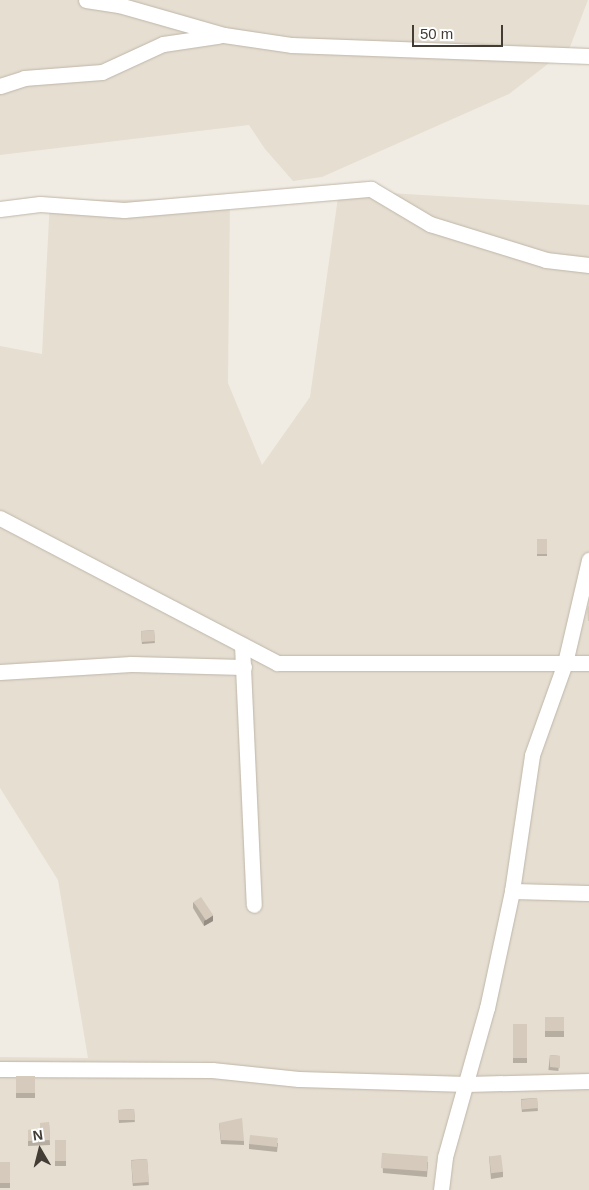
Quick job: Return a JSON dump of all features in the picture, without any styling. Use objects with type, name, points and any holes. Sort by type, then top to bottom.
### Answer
[{"type":"street","points":[[86,0],[119,5],[224,35],[292,45],[395,52],[589,56]]},
{"type":"street","points":[[0,86],[24,78],[102,72],[163,44],[224,35]]},
{"type":"street","points":[[0,209],[40,204],[124,210],[370,189],[430,224],[546,260],[589,265]]},
{"type":"street","points":[[0,518],[277,662],[589,663]]},
{"type":"street","points":[[441,1190],[445,1157],[467,1084],[512,891],[532,755],[564,663],[589,560]]},
{"type":"street","points":[[242,645],[254,905]]},
{"type":"street","points":[[0,672],[131,664],[244,666]]},
{"type":"street","points":[[512,891],[589,893]]},
{"type":"street","points":[[0,1068],[212,1070],[299,1079],[467,1084],[589,1081]]},
{"type":"shaded area","points":[[0,0],[588,0],[570,47],[509,94],[322,177],[293,181],[265,149],[249,125],[0,155]]},
{"type":"shaded area","points":[[339,190],[589,205],[589,1190],[0,1190],[0,1057],[88,1058],[58,880],[0,788],[0,346],[42,354],[50,200],[230,199],[228,383],[262,465],[310,397]]},
{"type":"building","points":[[537,539],[547,539],[547,554],[537,554]]},
{"type":"building","points":[[587,606],[589,606],[589,621],[588,621]]},
{"type":"building","points":[[154,630],[155,641],[142,642],[141,631]]},
{"type":"building","points":[[201,897],[213,915],[206,920],[194,902]]},
{"type":"building","points":[[545,1017],[564,1017],[564,1031],[545,1031]]},
{"type":"building","points":[[513,1024],[527,1024],[527,1058],[513,1058]]},
{"type":"building","points":[[550,1055],[560,1056],[560,1068],[550,1067]]},
{"type":"building","points":[[16,1076],[35,1076],[35,1093],[16,1093]]},
{"type":"building","points":[[537,1098],[538,1108],[522,1110],[521,1100]]},
{"type":"building","points":[[134,1109],[135,1120],[118,1120],[118,1110]]},
{"type":"building","points":[[242,1118],[244,1141],[221,1140],[219,1123]]},
{"type":"building","points":[[49,1122],[50,1140],[28,1141],[28,1130],[40,1129],[40,1123]]},
{"type":"building","points":[[250,1135],[278,1138],[277,1147],[249,1144]]},
{"type":"building","points":[[55,1140],[66,1140],[66,1161],[55,1161]]},
{"type":"building","points":[[382,1153],[428,1156],[427,1171],[381,1168]]},
{"type":"building","points":[[501,1155],[503,1172],[491,1173],[489,1156]]},
{"type":"building","points":[[147,1159],[149,1182],[133,1183],[131,1160]]},
{"type":"building","points":[[0,1162],[10,1162],[10,1183],[0,1183]]}]
